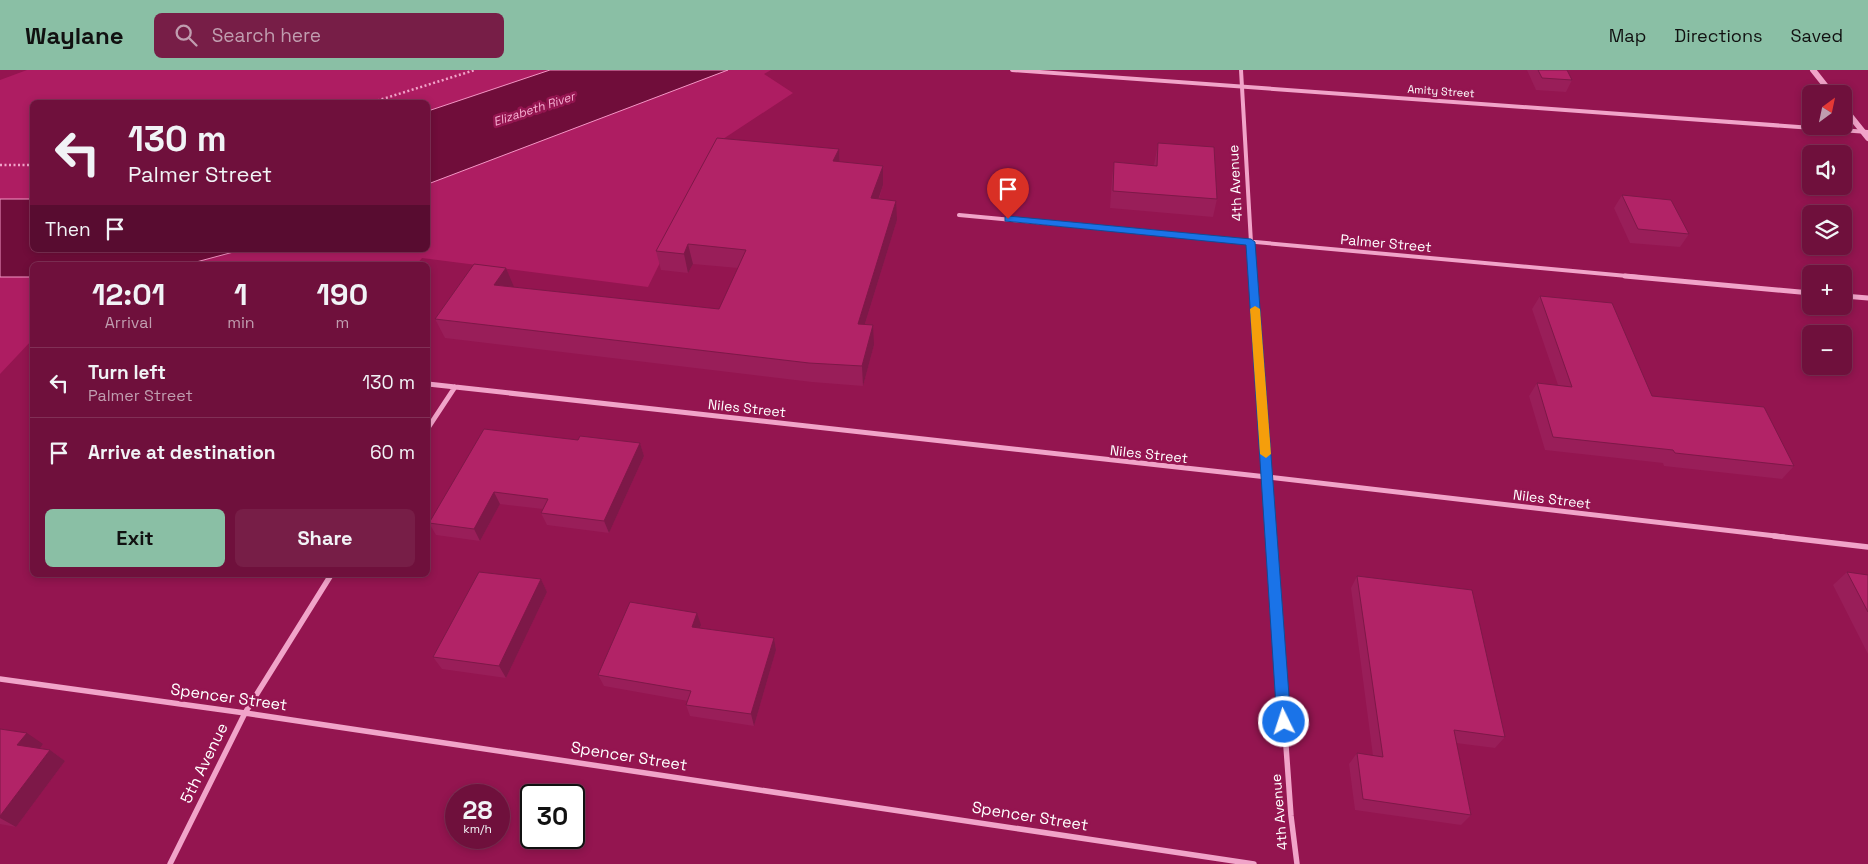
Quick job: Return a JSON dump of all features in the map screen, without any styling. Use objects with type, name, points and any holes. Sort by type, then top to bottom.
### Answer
[{"type":"street","name":"Amity Street","points":[[1012,70],[1243,84],[1865,132]]},
{"type":"street","name":"4th Avenue","points":[[1241,70],[1251,242],[1291,816],[1297,864]]},
{"type":"street","points":[[1813,70],[1825,85]]},
{"type":"street","points":[[1852,117],[1868,138]]},
{"type":"street","name":"Palmer Street","points":[[959,215],[1802,292]]},
{"type":"street","points":[[1852,297],[1868,298]]},
{"type":"street","name":"Niles Street","points":[[430,384],[1268,477],[1868,547]]},
{"type":"street","points":[[430,425],[455,387]]},
{"type":"street","name":"5th Avenue","points":[[170,864],[245,712],[331,577]]},
{"type":"street","name":"Spencer Street","points":[[0,679],[245,712],[1254,864]]},
{"type":"path","points":[[380,100],[475,70]]},
{"type":"path","points":[[0,165],[30,165]]},
{"type":"shaded area","points":[[27,70],[771,70],[764,74],[793,93],[720,141],[648,287],[422,258],[419,262],[30,262],[30,342],[0,374],[0,80]]},
{"type":"water","name":"Elizabeth River","points":[[550,70],[728,70],[430,183],[430,110]]},
{"type":"water","points":[[0,199],[30,199],[30,252],[234,252],[196,262],[30,262],[30,277],[0,277]]},
{"type":"building","points":[[1538,70],[1567,70],[1572,80],[1542,78]]},
{"type":"building","points":[[717,138],[839,149],[833,161],[883,166],[871,198],[896,201],[858,324],[873,325],[862,366],[809,363],[435,319],[474,264],[506,268],[494,285],[719,309],[746,250],[688,244],[684,254],[656,251]]},
{"type":"building","points":[[1158,143],[1214,147],[1217,199],[1113,191],[1114,162],[1157,166]]},
{"type":"building","points":[[1622,195],[1671,200],[1689,234],[1638,229]]},
{"type":"building","points":[[1540,296],[1612,303],[1652,396],[1764,407],[1794,466],[1553,437],[1537,383],[1572,387]]},
{"type":"building","points":[[484,429],[578,440],[580,436],[640,443],[604,521],[541,513],[548,499],[494,492],[474,529],[430,523]]},
{"type":"building","points":[[479,572],[541,579],[499,666],[433,657]]},
{"type":"building","points":[[1847,572],[1868,575],[1868,612]]},
{"type":"building","points":[[1357,576],[1472,590],[1505,737],[1454,730],[1471,815],[1363,799],[1357,753],[1383,757]]},
{"type":"building","points":[[630,602],[697,613],[692,627],[774,638],[751,714],[686,705],[691,691],[598,675]]},
{"type":"building","points":[[0,729],[27,733],[17,745],[50,750],[0,816]]},
{"type":"slow traffic","points":[[1255,309],[1266,454]]},
{"type":"route","points":[[1008,219],[1251,242],[1284,722]]}]
